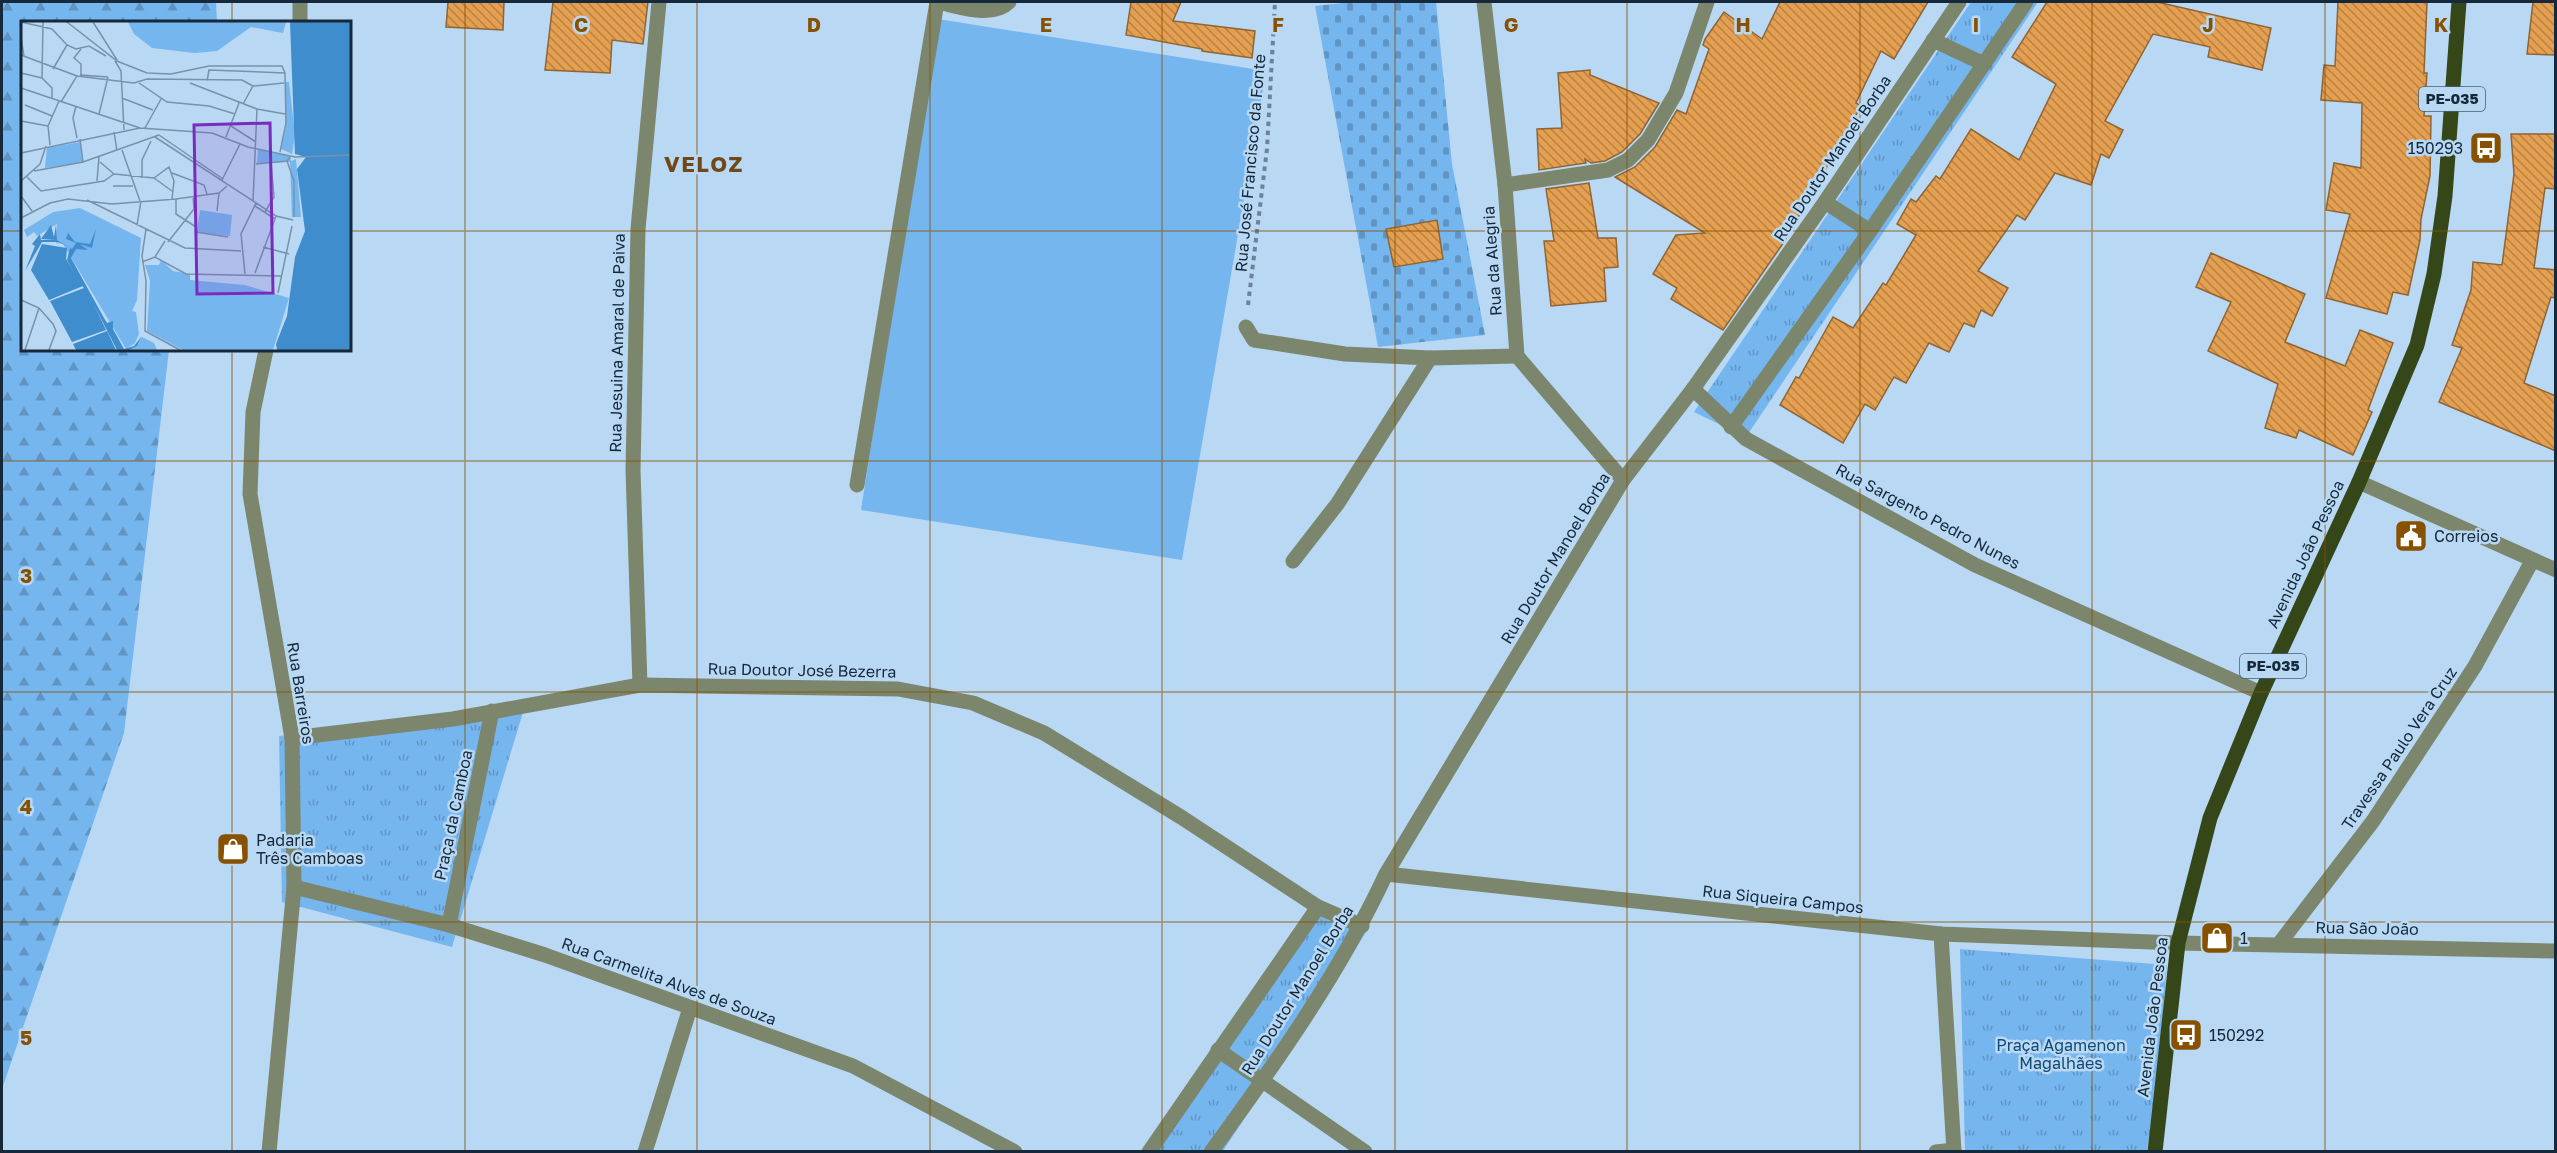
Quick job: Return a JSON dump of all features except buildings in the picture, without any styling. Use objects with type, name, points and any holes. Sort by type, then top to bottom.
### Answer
[{"type":"main road","name":"Avenida João Pessoa","points":[[2155,1152],[2178,943],[2210,818],[2261,693],[2359,482],[2417,345],[2434,274],[2445,196],[2459,2]]},
{"type":"street","points":[[300,2],[300,21]]},
{"type":"street","name":"Rua Jesuina Amaral de Paiva","points":[[640,686],[633,470],[638,229],[659,2]]},
{"type":"street","points":[[857,485],[937,2],[989,11],[1001,9],[1008,2]]},
{"type":"street","name":"Rua da Alegria","points":[[1484,2],[1505,185],[1517,356]]},
{"type":"street","points":[[1505,185],[1608,170],[1628,160],[1648,140],[1676,93],[1707,2]]},
{"type":"street","name":"Rua Doutor Manoel Borba","points":[[1211,1152],[1263,1080],[1362,926],[1386,874],[1623,480],[1693,389],[1825,202],[1959,2]]},
{"type":"street","points":[[1731,427],[1870,231],[2026,2]]},
{"type":"street","points":[[1933,40],[1984,64]]},
{"type":"street","points":[[1825,202],[1870,231]]},
{"type":"street","points":[[1246,327],[1254,340],[1345,354],[1430,358],[1517,356],[1623,480]]},
{"type":"street","name":"Rua Barreiros","points":[[266,351],[253,412],[250,494],[292,738],[294,887],[269,1152]]},
{"type":"street","points":[[1293,561],[1338,503],[1430,358]]},
{"type":"street","name":"Rua Sargento Pedro Nunes","points":[[1693,389],[1746,439],[1975,565],[2261,693]]},
{"type":"street","points":[[2359,482],[2556,570]]},
{"type":"street","name":"Travessa Paulo Vera Cruz","points":[[2279,944],[2373,821],[2475,666],[2532,561]]},
{"type":"street","name":"Rua Doutor José Bezerra","points":[[292,738],[453,719],[640,686],[898,689],[973,703],[1044,733],[1182,817],[1318,907],[1362,926]]},
{"type":"street","name":"Praça da Camboa","points":[[449,925],[492,711]]},
{"type":"street","name":"Rua Siqueira Campos","points":[[1386,874],[1941,934],[2178,943]]},
{"type":"street","name":"Rua Carmelita Alves de Souza","points":[[294,887],[449,925],[545,954],[853,1066],[1015,1152]]},
{"type":"street","points":[[1149,1152],[1318,907]]},
{"type":"street","points":[[1936,1152],[1954,1151],[1941,934]]},
{"type":"street","name":"Rua São João","points":[[2178,943],[2556,951]]},
{"type":"street","points":[[645,1152],[690,1008]]},
{"type":"street","points":[[1218,1050],[1365,1152]]},
{"type":"path","name":"Rua José Francisco da Fonte","points":[[1246,327],[1266,149],[1275,2]]},
{"type":"green space","points":[[2,2],[216,2],[217,21],[21,21],[21,351],[169,351],[124,733],[2,1089]]},
{"type":"green space","points":[[1353,2],[1436,2],[1452,164],[1485,335],[1378,347],[1315,6]]},
{"type":"green space","points":[[1971,2],[2038,2],[1746,437],[1694,412]]},
{"type":"green space","points":[[938,19],[1266,71],[1182,560],[861,510]]},
{"type":"green space","points":[[524,709],[452,947],[282,902],[279,736]]},
{"type":"green space","points":[[1325,903],[1366,932],[1223,1151],[1142,1152]]},
{"type":"green space","name":"Praça Agamenon Magalhães","points":[[1960,949],[2167,965],[2158,1082],[2147,1151],[1965,1151]]},
{"type":"place","name":"150293","points":[[2486,148]]},
{"type":"place","name":"Correios","points":[[2411,536]]},
{"type":"place","name":"Padaria Três Camboas","points":[[233,849]]},
{"type":"place","name":"1","points":[[2217,938]]},
{"type":"place","name":"150292","points":[[2186,1035]]},
{"type":"district","name":"VELOZ","points":[[704,164]]}]
